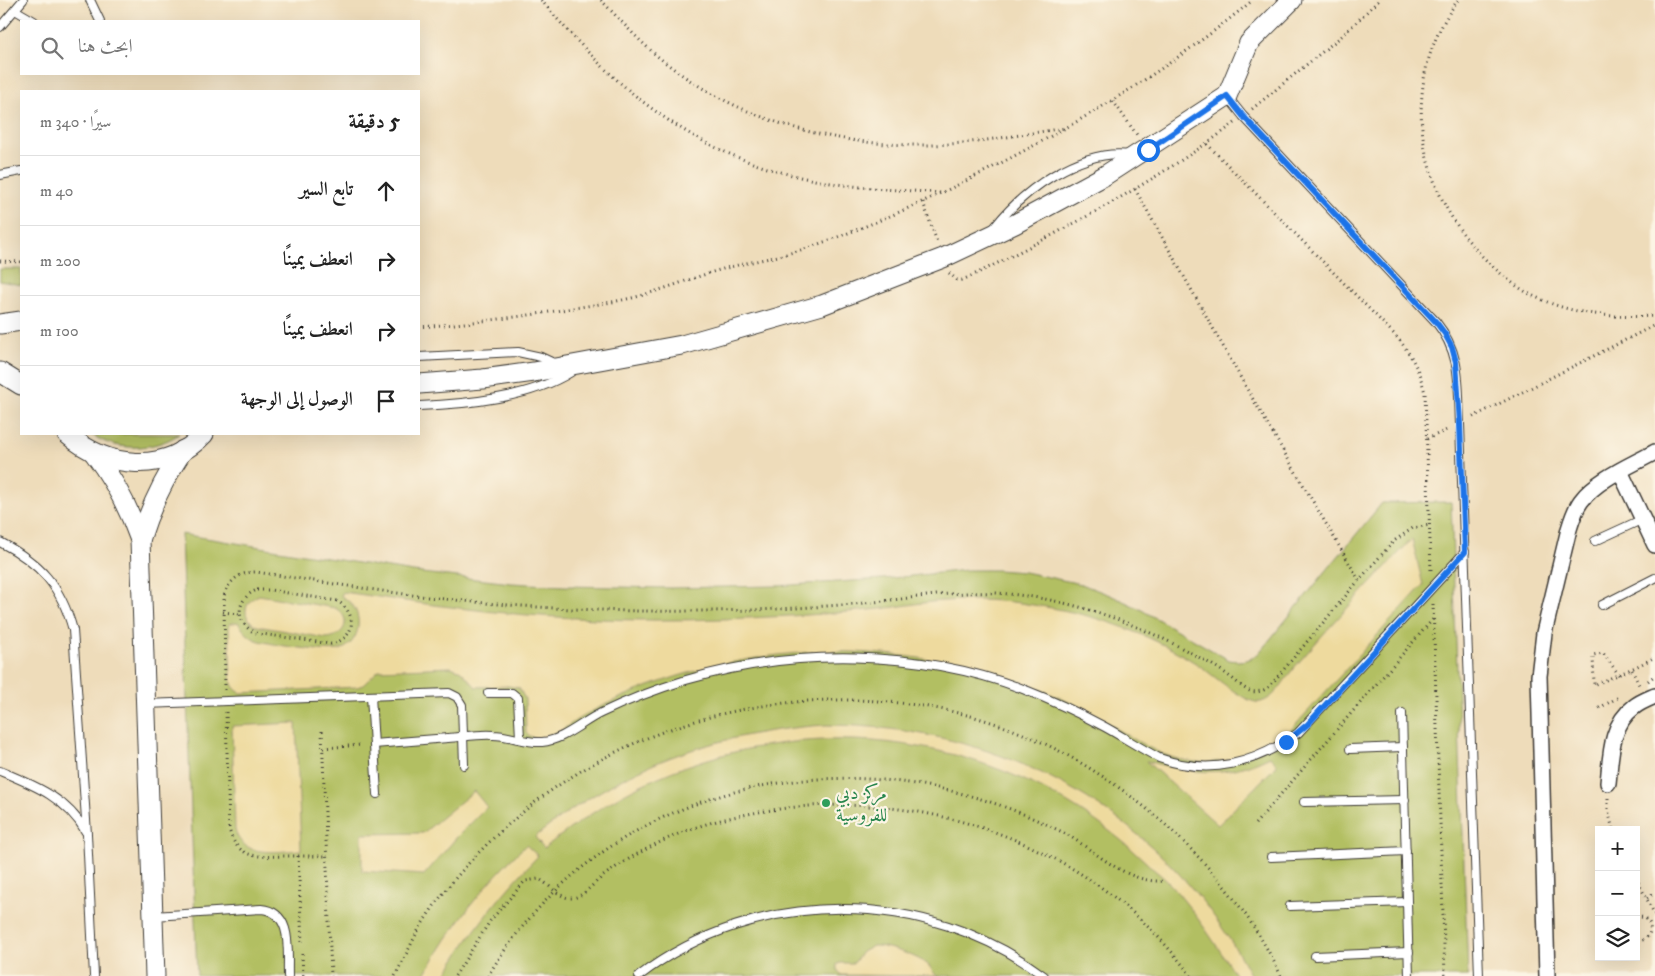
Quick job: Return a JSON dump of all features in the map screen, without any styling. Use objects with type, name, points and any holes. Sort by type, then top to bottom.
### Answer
[{"type":"street","points":[[420,384],[483,379],[561,368],[682,345],[822,305],[888,280],[985,239],[1060,201],[1137,156],[1227,96],[1249,43],[1292,0]]},
{"type":"street","points":[[0,324],[20,321]]},
{"type":"street","points":[[0,372],[20,384]]},
{"type":"street","points":[[68,435],[94,453],[123,462],[139,463],[169,457],[183,450],[203,435]]},
{"type":"street","points":[[140,540],[153,502],[183,450]]},
{"type":"street","points":[[1547,976],[1540,699],[1541,654],[1549,613],[1572,516],[1580,502],[1590,490],[1655,452]]},
{"type":"street","points":[[94,453],[116,486],[128,509],[140,540],[144,704],[155,976]]},
{"type":"street","points":[[1620,471],[1655,545]]},
{"type":"street","points":[[1608,783],[1613,741],[1620,721],[1649,695]]},
{"type":"lane","points":[[0,27],[23,0]]},
{"type":"lane","points":[[90,0],[100,20]]},
{"type":"lane","points":[[15,10],[32,20]]},
{"type":"lane","points":[[1227,96],[1243,116],[1445,334],[1452,347],[1456,362],[1460,424],[1479,976]]},
{"type":"lane","points":[[985,239],[1008,211],[1022,199],[1036,188],[1076,164],[1100,156],[1125,154],[1137,156]]},
{"type":"lane","points":[[0,175],[20,172]]},
{"type":"lane","points":[[420,357],[518,352],[541,357],[561,368]]},
{"type":"lane","points":[[420,406],[515,394],[551,383],[583,364]]},
{"type":"lane","points":[[1595,541],[1643,519]]},
{"type":"lane","points":[[0,542],[29,559],[42,570],[52,583],[68,613],[73,630],[87,834],[94,976]]},
{"type":"lane","points":[[374,744],[493,735],[541,742],[562,736],[599,714],[640,696],[696,677],[737,668],[809,659],[874,659],[929,664],[990,678],[1023,689],[1080,714],[1159,758],[1197,767],[1224,766],[1264,753],[1286,742],[1298,733],[1465,552]]},
{"type":"lane","points":[[1602,605],[1655,578]]},
{"type":"lane","points":[[144,704],[445,692],[454,694],[462,705],[464,764]]},
{"type":"lane","points":[[488,693],[512,693],[518,698],[520,738]]},
{"type":"lane","points":[[371,696],[377,794]]},
{"type":"lane","points":[[1402,713],[1409,976]]},
{"type":"lane","points":[[1350,749],[1403,747]]},
{"type":"lane","points":[[0,771],[33,785],[60,801],[81,824],[87,834]]},
{"type":"lane","points":[[1304,802],[1405,800]]},
{"type":"lane","points":[[1271,857],[1406,851]]},
{"type":"lane","points":[[1290,906],[1408,902]]},
{"type":"lane","points":[[639,976],[690,944],[741,924],[793,912],[839,908],[869,909],[909,915],[956,928],[1007,952],[1044,976]]},
{"type":"lane","points":[[152,916],[261,909],[273,912],[278,915],[285,926],[288,976]]},
{"type":"lane","points":[[1315,956],[1409,952]]},
{"type":"path","points":[[541,0],[583,48],[624,88],[669,122],[702,141],[744,160],[800,176],[860,187],[942,193]]},
{"type":"path","points":[[601,0],[647,47],[692,82],[740,108],[788,126],[841,138],[900,145],[962,143],[1069,128]]},
{"type":"path","points":[[420,327],[521,317],[636,296],[722,269],[808,248],[874,223],[942,193],[1069,128],[1164,68],[1214,32],[1253,0]]},
{"type":"path","points":[[1458,0],[1439,30],[1431,48],[1425,67],[1421,110],[1422,131],[1430,169],[1436,188],[1448,210],[1461,230],[1490,264],[1539,299],[1566,308],[1595,314],[1655,316]]},
{"type":"path","points":[[1207,144],[1404,345],[1414,360],[1420,376],[1424,393],[1427,440],[1445,976]]},
{"type":"path","points":[[1135,189],[1247,388],[1359,580]]},
{"type":"path","points":[[0,261],[20,262]]},
{"type":"path","points":[[1427,440],[1655,325]]},
{"type":"path","points":[[327,856],[252,856],[240,849],[231,837],[229,829],[223,612],[224,596],[230,583],[241,574],[256,572],[400,594],[473,602],[620,611],[777,609],[855,604],[943,594],[996,593],[1048,600],[1108,615],[1170,641],[1217,668],[1245,689],[1258,692],[1269,686],[1359,580],[1400,536],[1413,528],[1430,525]]},
{"type":"path","points":[[264,589],[336,601],[347,609],[352,621],[351,628],[344,639],[338,643],[325,644],[255,633],[245,626],[240,614],[246,596],[257,590],[264,589]]},
{"type":"path","points":[[223,612],[240,614]]},
{"type":"path","points":[[1255,824],[1433,619]]},
{"type":"path","points":[[1618,675],[1603,653],[1593,655],[1594,685],[1632,670],[1655,657]]},
{"type":"path","points":[[1632,670],[1649,695]]},
{"type":"path","points":[[395,976],[418,930],[461,872],[509,823],[568,779],[617,751],[651,736],[724,713],[795,702],[865,700],[935,708],[969,716],[1033,739],[1093,771],[1148,810],[1197,855],[1239,906],[1259,936],[1281,976]]},
{"type":"path","points":[[322,731],[331,976]]},
{"type":"path","points":[[323,748],[374,744]]},
{"type":"path","points":[[488,976],[512,940],[533,915],[556,891],[600,854],[624,838],[676,811],[708,799],[741,790],[775,784],[840,778],[869,779],[909,783],[958,793],[1022,814],[1064,833],[1128,874],[1151,882],[1165,881]]},
{"type":"path","points":[[1608,783],[1608,810],[1612,826]]},
{"type":"path","points":[[456,976],[490,921],[525,881],[539,879],[567,898],[577,897],[614,868],[644,850],[692,829],[741,815],[807,806],[843,805],[878,806],[939,815],[990,830],[1028,845],[1085,877],[1125,907],[1164,944],[1190,976]]},
{"type":"path","points":[[298,856],[303,976]]},
{"type":"path","points":[[1640,886],[1655,915],[1650,921]]},
{"type":"path","points":[[1646,898],[1655,894]]},
{"type":"path","points":[[1640,918],[1650,921],[1652,926],[1651,936],[1647,940],[1640,940]]},
{"type":"green space","points":[[0,269],[20,269],[20,285],[0,281]]},
{"type":"green space","points":[[93,435],[177,435],[158,444],[135,447],[112,444]]},
{"type":"green space","name":"مركز دبي للفروسية","points":[[1451,502],[1468,976],[197,976],[181,534],[413,572],[511,583],[564,586],[670,588],[776,586],[883,579],[967,570],[1024,572],[1081,584],[1110,595],[1138,608],[1229,660],[1241,661],[1248,660],[1258,654],[1382,503]]},
{"type":"sand","points":[[1412,539],[1423,585],[1289,732],[1245,756],[1229,760],[1196,762],[1163,754],[1078,706],[995,674],[925,659],[854,652],[795,653],[764,657],[734,662],[676,677],[620,698],[590,712],[554,735],[540,739],[526,733],[525,699],[519,688],[508,686],[476,687],[461,671],[451,667],[379,670],[363,685],[357,687],[241,693],[234,688],[231,679],[229,624],[238,622],[249,636],[260,641],[332,651],[345,648],[354,639],[358,628],[358,621],[354,607],[341,596],[343,592],[492,612],[624,620],[690,620],[796,616],[956,600],[978,600],[1011,602],[1076,613],[1138,633],[1197,664],[1238,694],[1255,702],[1261,702],[1275,693],[1322,636]]},
{"type":"sand","points":[[259,595],[335,608],[344,617],[344,626],[338,634],[326,638],[257,626],[248,619],[246,610],[250,602]]},
{"type":"sand","points":[[296,723],[301,850],[272,852],[245,846],[235,830],[232,726]]},
{"type":"sand","points":[[825,725],[892,729],[956,742],[1017,762],[1074,790],[1127,826],[1174,869],[1216,919],[1251,976],[1236,976],[1205,929],[1170,884],[1095,820],[1036,785],[973,760],[907,745],[839,740],[772,745],[704,760],[626,793],[590,815],[544,848],[535,837],[568,812],[602,791],[636,772],[671,757],[707,745],[744,736],[784,729]]},
{"type":"sand","points":[[1270,756],[1277,765],[1218,825],[1146,761],[1179,769],[1208,772],[1238,768]]},
{"type":"sand","points":[[474,791],[487,807],[457,837],[424,875],[362,871],[362,834],[423,833]]},
{"type":"sand","points":[[526,845],[538,856],[488,913],[465,943],[445,976],[424,976],[470,906],[497,874]]},
{"type":"sand","points":[[873,946],[893,949],[916,958],[927,964],[937,976],[841,975],[837,969],[837,964],[854,963],[862,952]]},
{"type":"place","name":"مركز دبي للفروسية","points":[[826,803]]},
{"type":"route","points":[[1148,150],[1227,96],[1243,116],[1436,322],[1452,347],[1456,362],[1465,552],[1308,724],[1286,742]]}]
